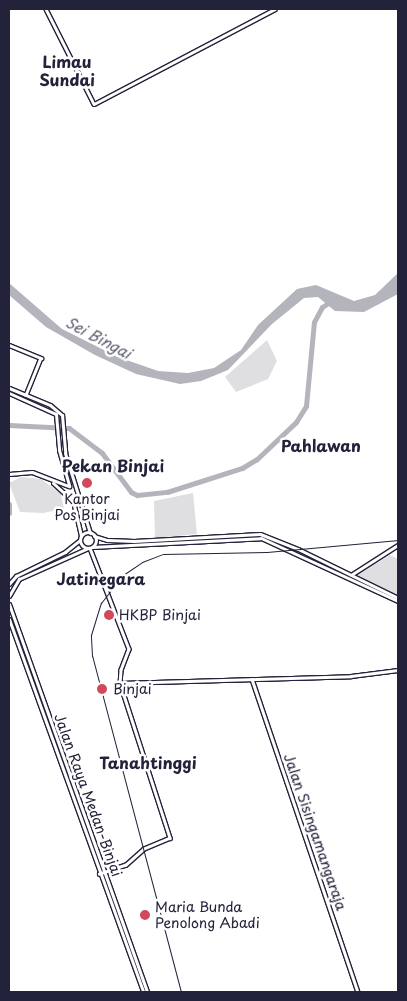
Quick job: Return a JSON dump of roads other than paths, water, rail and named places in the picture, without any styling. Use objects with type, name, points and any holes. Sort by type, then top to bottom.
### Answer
[{"type":"main road","points":[[9,388],[26,395],[53,411],[58,420],[58,439],[69,486]]},
{"type":"main road","points":[[9,393],[58,409],[64,421],[64,440],[69,467],[90,533],[94,536],[107,540],[134,541],[260,534],[398,600]]},
{"type":"main road","points":[[58,439],[64,440]]},
{"type":"main road","points":[[64,468],[69,467]]},
{"type":"main road","points":[[9,474],[27,471],[75,487]]},
{"type":"main road","points":[[50,480],[71,497],[76,508],[81,538],[90,548]]},
{"type":"main road","points":[[76,508],[81,506]]},
{"type":"main road","points":[[9,584],[16,576],[65,552],[90,533]]},
{"type":"main road","points":[[90,548],[94,536]]},
{"type":"main road","points":[[9,596],[19,579],[90,548],[261,538],[351,577]]},
{"type":"main road","points":[[134,541],[135,546]]},
{"type":"main road","name":"Jalan Raya Medan-Binjai","points":[[9,604],[20,645]]},
{"type":"main road","name":"Jalan Raya Medan-Binjai","points":[[9,619],[20,645],[143,992]]},
{"type":"main road","name":"Jalan Raya Medan-Binjai","points":[[102,874],[147,992]]},
{"type":"street","points":[[46,9],[94,104],[275,9]]},
{"type":"street","points":[[9,345],[41,358],[26,395]]},
{"type":"street","points":[[351,577],[398,545]]},
{"type":"street","points":[[90,548],[128,649],[120,670],[120,682],[170,838],[143,850],[126,865],[102,874]]},
{"type":"street","points":[[9,579],[16,576]]},
{"type":"street","points":[[120,682],[351,676],[398,670]]},
{"type":"street","name":"Jalan Sisingamangaraja","points":[[252,679],[358,992]]},
{"type":"waterway","points":[[9,425],[69,428],[102,453],[131,492],[137,495],[167,492],[242,468],[257,459],[296,422],[306,406],[314,322],[322,307],[330,302]]},
{"type":"waterway","points":[[9,504],[9,513]]},
{"type":"railway","points":[[181,992],[92,656],[91,635],[101,603],[123,575],[142,562],[163,554],[267,552],[398,540]]},
{"type":"place","name":"Kantor Pos Binjai","points":[[87,483]]},
{"type":"place","name":"HKBP Binjai","points":[[109,615]]},
{"type":"place","name":"Binjai","points":[[102,689]]},
{"type":"place","name":"Maria Bunda Penolong Abadi","points":[[145,915]]},
{"type":"district","name":"Limau Sundai","points":[[67,70]]},
{"type":"district","name":"Pahlawan","points":[[321,445]]},
{"type":"district","name":"Pekan Binjai","points":[[113,465]]},
{"type":"district","name":"Jatinegara","points":[[101,578]]},
{"type":"district","name":"Tanahtinggi","points":[[148,762]]},
{"type":"water label","name":"Sei Bingai","points":[[99,337]]}]
